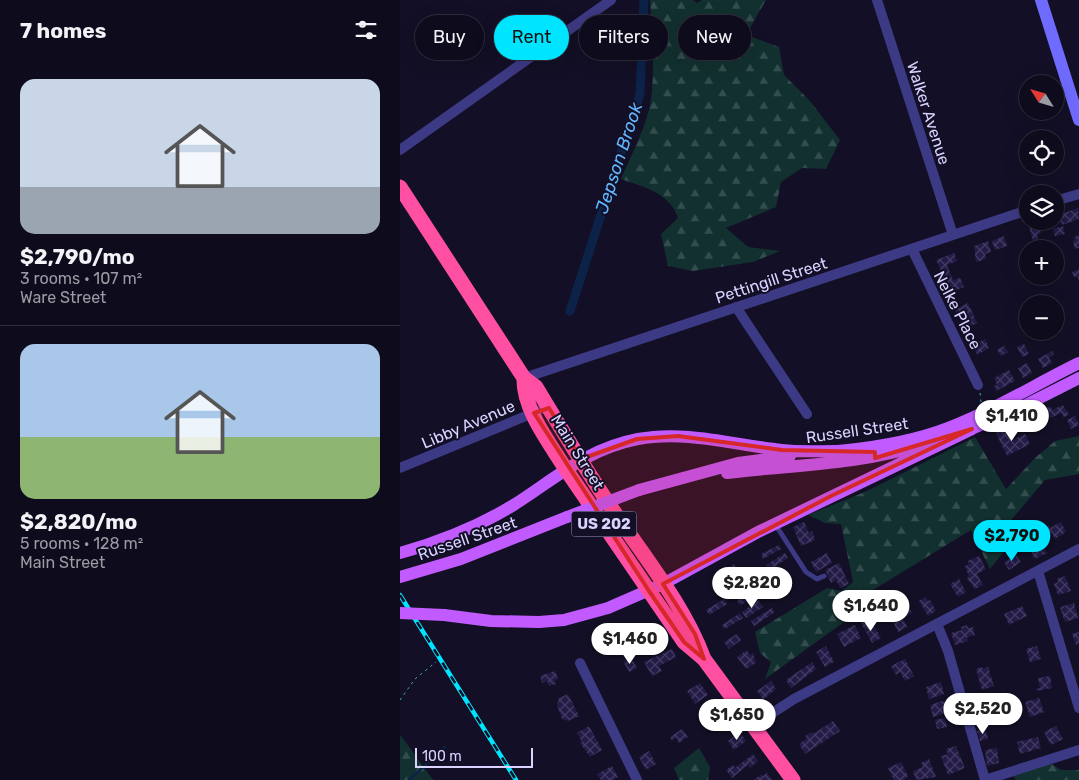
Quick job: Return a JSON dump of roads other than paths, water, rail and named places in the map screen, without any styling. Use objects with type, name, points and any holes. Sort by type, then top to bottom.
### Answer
[{"type":"highway","name":"Main Street","points":[[400,187],[524,378],[536,387],[664,584],[695,634],[704,658]]},
{"type":"highway","name":"Main Street","points":[[524,378],[524,392],[565,468],[684,642],[704,658],[793,780]]},
{"type":"main road","name":"Russell Street","points":[[400,577],[514,539],[639,490],[738,463],[900,443],[936,432],[970,419],[1079,363]]},
{"type":"main road","name":"Russell Street","points":[[684,478],[847,462],[894,454],[972,429],[1079,378]]},
{"type":"main road","points":[[400,613],[517,622],[564,620],[608,608],[648,592],[775,524],[972,429]]},
{"type":"main road","points":[[400,553],[463,531],[503,511],[565,468],[591,453],[637,439],[678,436],[782,450],[835,452]]},
{"type":"street","points":[[400,150],[611,0]]},
{"type":"street","name":"Walker Avenue","points":[[877,0],[953,235]]},
{"type":"street","points":[[1041,0],[1079,120]]},
{"type":"street","points":[[1064,198],[1079,194]]},
{"type":"street","name":"Pettingill Street","points":[[524,378],[1019,213]]},
{"type":"street","name":"Nelke Place","points":[[912,249],[978,385]]},
{"type":"street","points":[[736,306],[807,414]]},
{"type":"street","name":"Libby Avenue","points":[[400,468],[549,408]]},
{"type":"street","points":[[754,725],[794,699],[1079,549]]},
{"type":"street","points":[[1038,571],[1079,708]]},
{"type":"street","points":[[937,624],[948,651],[985,780],[1079,750]]},
{"type":"street","points":[[580,663],[637,780]]},
{"type":"lane","points":[[775,524],[806,572],[817,579],[824,576]]},
{"type":"waterway","name":"Jepson Brook","points":[[570,311],[640,94],[644,0]]},
{"type":"waterway","name":"Jepson Brook","points":[[409,780],[445,747]]},
{"type":"railway","points":[[400,595],[516,780]]}]
